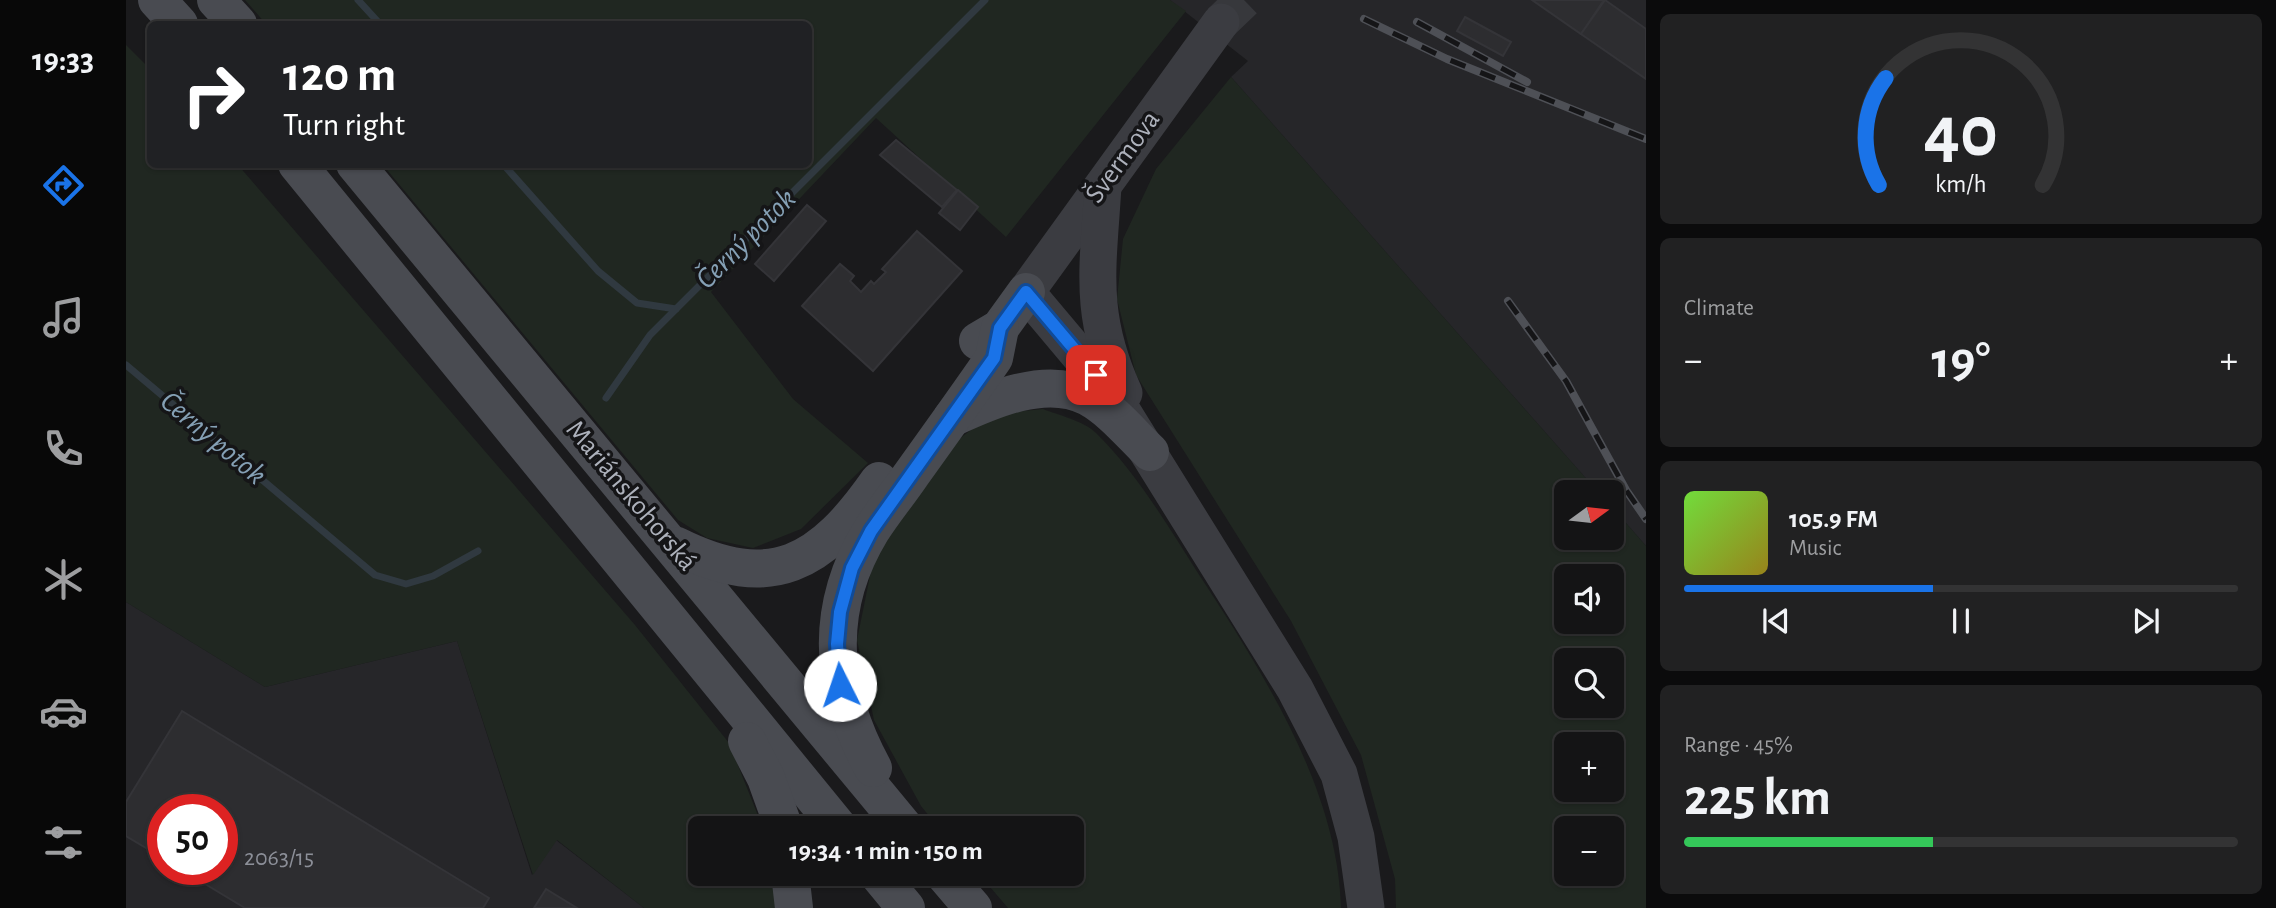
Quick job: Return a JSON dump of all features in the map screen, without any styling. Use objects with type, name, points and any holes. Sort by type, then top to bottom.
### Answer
[{"type":"main road","points":[[157,0],[176,21]]},
{"type":"main road","points":[[216,0],[235,21]]},
{"type":"main road","name":"Mariánskohorská","points":[[300,168],[829,816]]},
{"type":"main road","name":"Mariánskohorská","points":[[358,168],[896,816]]},
{"type":"main road","points":[[899,816],[860,745],[849,714],[838,665],[840,612],[852,568],[871,531],[994,358],[1000,328],[1026,292]]},
{"type":"main road","points":[[669,542],[721,565],[747,570],[774,569],[817,548],[868,497],[975,342],[1000,328]]},
{"type":"main road","points":[[952,418],[1007,395],[1034,391],[1072,391],[1101,406],[1150,452]]},
{"type":"main road","points":[[710,671],[766,778],[780,816]]},
{"type":"main road","points":[[791,886],[794,908]]},
{"type":"main road","points":[[888,886],[906,908]]},
{"type":"main road","points":[[954,886],[972,908]]},
{"type":"street","name":"Švermova","points":[[1026,292],[1221,22]]},
{"type":"street","points":[[1103,186],[1096,291],[1100,324],[1109,360],[1150,452]]},
{"type":"street","points":[[1026,292],[1111,393],[1150,452],[1325,742],[1339,774],[1353,826],[1366,908]]},
{"type":"shaded area","points":[[245,0],[1170,0],[1186,11],[1006,237],[876,118],[711,292],[793,399],[868,463],[801,529],[753,548],[707,538],[678,520],[385,168],[812,168],[812,21],[263,21]]},
{"type":"shaded area","points":[[1170,0],[1646,0],[1646,546],[1624,521],[1624,480],[1587,480],[1231,77],[1248,61]]},
{"type":"shaded area","points":[[126,45],[147,66],[147,168],[241,168],[635,625],[729,743],[758,816],[688,816],[688,886],[776,886],[779,908],[644,908],[557,840],[533,875],[457,641],[265,687],[126,602]]},
{"type":"shaded area","points":[[1231,77],[1587,480],[1554,480],[1554,550],[1624,550],[1624,521],[1646,546],[1646,908],[1396,908],[1395,879],[1361,755],[1291,621],[1136,375],[1117,299],[1123,239],[1156,169]]},
{"type":"shaded area","points":[[1043,409],[1091,429],[1111,448],[1162,516],[1245,647],[1291,730],[1311,774],[1326,818],[1337,863],[1341,908],[1008,908],[989,886],[1084,886],[1084,816],[929,816],[921,806],[874,720],[857,640],[875,551],[946,449],[992,414]]},
{"type":"shaded area","points":[[126,602],[265,687],[457,641],[532,875],[556,840],[644,908],[126,908]]},
{"type":"building","points":[[1532,0],[1604,0],[1581,34]]},
{"type":"building","points":[[1605,0],[1646,29],[1646,79],[1581,34]]},
{"type":"building","points":[[1465,17],[1511,42],[1503,56],[1457,31]]},
{"type":"building","points":[[896,140],[957,190],[942,207],[880,155]]},
{"type":"building","points":[[958,190],[978,207],[960,230],[939,213]]},
{"type":"building","points":[[807,205],[826,221],[774,281],[755,264]]},
{"type":"building","points":[[917,231],[962,271],[873,371],[802,306],[840,264],[854,276],[850,281],[861,292],[871,281],[874,284],[886,272],[882,269]]},
{"type":"building","points":[[182,711],[489,898],[483,908],[245,908],[207,885],[238,885],[238,794],[147,794],[147,848],[126,836],[126,802]]},
{"type":"building","points":[[546,889],[577,908],[534,908]]},
{"type":"waterway","points":[[358,0],[377,21]]},
{"type":"waterway","name":"Černý potok","points":[[606,398],[650,335],[985,0]]},
{"type":"waterway","points":[[507,168],[598,271],[637,303],[676,309]]},
{"type":"waterway","name":"Černý potok","points":[[126,365],[375,575],[406,584],[433,576],[478,551]]},
{"type":"tunnel","points":[[1221,22],[1244,0]]},
{"type":"railway","points":[[1364,19],[1447,59],[1646,139]]},
{"type":"railway","points":[[1417,22],[1527,82]]},
{"type":"railway","points":[[1508,301],[1566,381],[1626,490],[1646,519]]},
{"type":"route","points":[[840,685],[837,644],[840,612],[845,585],[852,568],[871,531],[994,358],[1000,328],[1026,292],[1096,375]]}]
